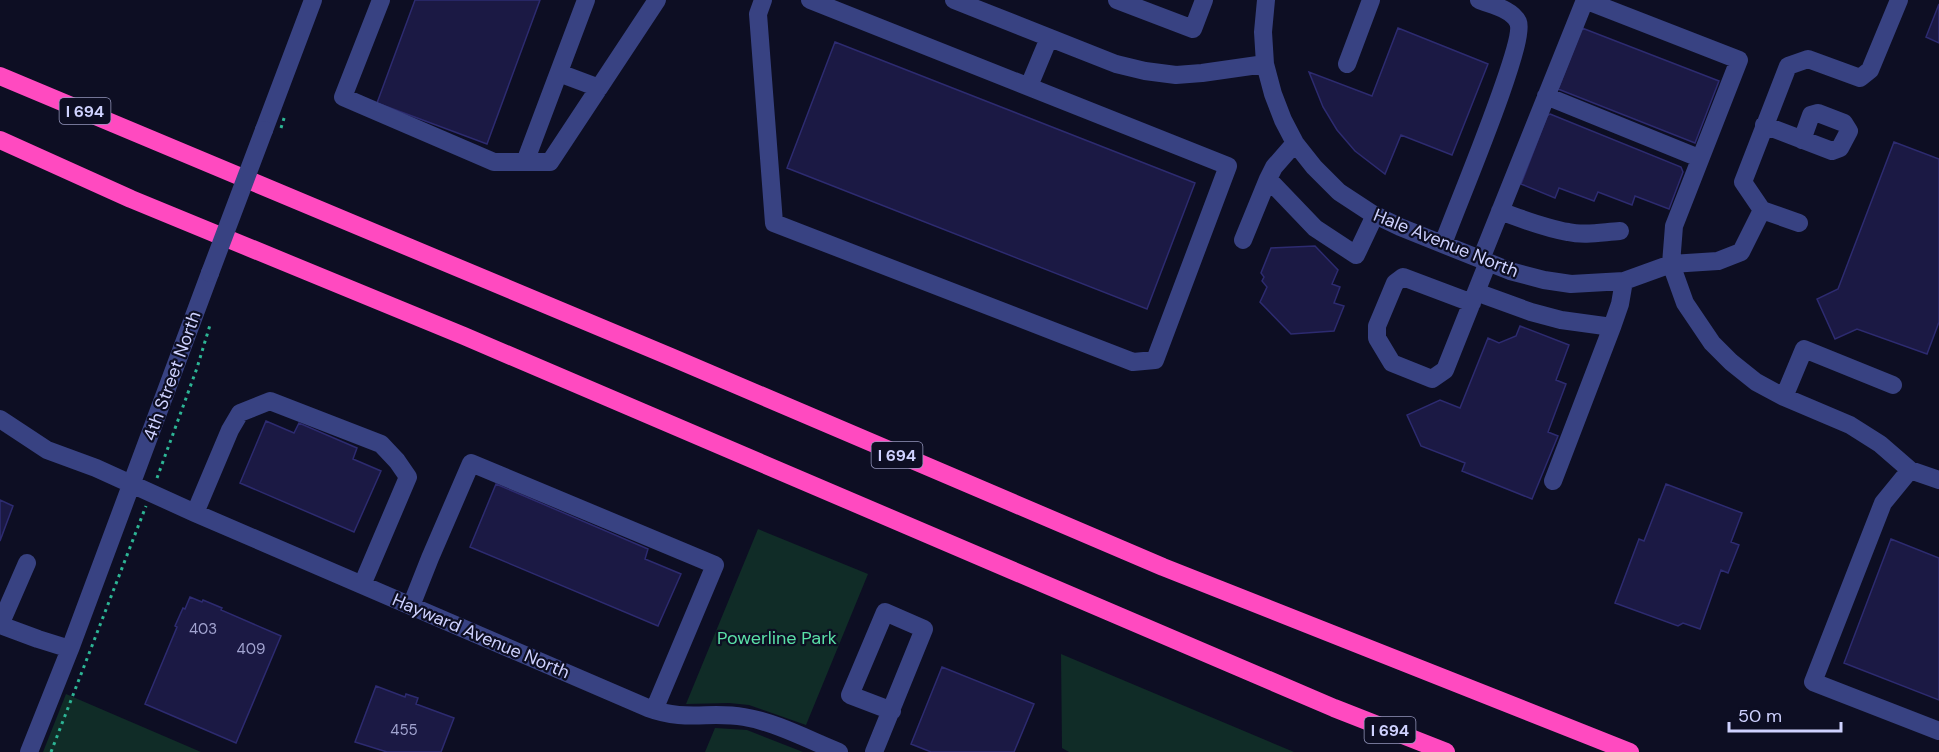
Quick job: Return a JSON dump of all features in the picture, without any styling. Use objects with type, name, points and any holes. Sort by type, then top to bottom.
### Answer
[{"type":"highway","name":"I 694","points":[[1,76],[1163,567],[1630,752]]},
{"type":"highway","name":"I 694","points":[[0,142],[131,199],[464,336],[1334,708],[1446,752]]},
{"type":"highway","points":[[1334,708],[1422,752]]},
{"type":"street","name":"4th Street North","points":[[29,752],[70,649],[313,0]]},
{"type":"street","points":[[381,0],[343,97],[494,162],[550,162],[657,0]]},
{"type":"street","points":[[525,162],[586,0]]},
{"type":"street","points":[[763,0],[758,14],[774,223],[1133,362],[1155,360],[1228,166],[810,0]]},
{"type":"street","points":[[954,0],[995,8],[1049,38],[1116,64],[1144,71],[1185,74],[1265,64]]},
{"type":"street","points":[[1117,0],[1193,28],[1204,0]]},
{"type":"street","name":"Hale Avenue North","points":[[1266,0],[1263,32],[1265,64],[1273,94],[1295,143],[1314,167],[1340,192],[1375,215],[1443,244],[1510,271],[1544,280],[1571,284],[1624,281],[1671,264],[1718,261],[1741,252],[1762,210]]},
{"type":"street","points":[[1347,64],[1371,0]]},
{"type":"street","points":[[1443,244],[1506,81],[1518,40],[1519,24],[1513,14],[1479,0]]},
{"type":"street","points":[[1612,327],[1561,320],[1474,298],[1403,277],[1395,283],[1377,326],[1377,338],[1392,363],[1431,379],[1445,370],[1474,298],[1500,211],[1585,0],[1739,60],[1674,226],[1671,264],[1685,303],[1712,343],[1756,382],[1784,397],[1850,425],[1880,444],[1910,470],[1939,480]]},
{"type":"street","points":[[1799,223],[1762,210],[1743,182],[1788,66],[1808,60],[1860,78],[1870,70],[1899,0]]},
{"type":"street","points":[[1029,86],[1049,38]]},
{"type":"street","points":[[559,73],[599,88]]},
{"type":"street","points":[[1546,96],[1699,158]]},
{"type":"street","points":[[1764,125],[1802,140]]},
{"type":"street","points":[[1244,240],[1274,167],[1295,143]]},
{"type":"street","points":[[1268,179],[1315,228],[1356,255],[1375,215]]},
{"type":"street","points":[[1500,211],[1569,233],[1620,231]]},
{"type":"street","points":[[1553,481],[1612,327],[1620,304],[1624,281]]},
{"type":"street","points":[[1784,397],[1804,349],[1893,385]]},
{"type":"street","points":[[195,513],[230,429],[240,412],[254,406],[270,401],[381,444],[408,477],[362,585]]},
{"type":"street","name":"Hayward Avenue North","points":[[0,418],[47,450],[132,484],[654,710],[681,716],[729,715],[751,718],[839,752]]},
{"type":"street","points":[[411,606],[471,463],[715,565],[654,710]]},
{"type":"street","points":[[1910,470],[1883,503],[1814,682],[1939,731]]},
{"type":"street","points":[[27,563],[0,625],[70,649]]},
{"type":"street","points":[[874,752],[892,711],[924,629],[885,612],[850,695],[892,711]]},
{"type":"path","points":[[51,752],[151,493],[197,368],[210,323]]},
{"type":"green space","name":"Powerline Park","points":[[758,529],[868,574],[806,725],[749,705],[686,704]]},
{"type":"green space","points":[[1061,654],[1294,752],[1069,752],[1062,748]]},
{"type":"green space","points":[[66,694],[201,752],[43,752]]},
{"type":"green space","points":[[715,728],[747,730],[803,752],[705,752]]},
{"type":"building","points":[[415,0],[540,0],[487,144],[377,103]]},
{"type":"building","points":[[1939,4],[1939,43],[1926,37]]},
{"type":"building","points":[[1398,28],[1488,64],[1452,155],[1401,135],[1385,174],[1355,151],[1337,130],[1323,107],[1309,72],[1372,96]]},
{"type":"building","points":[[1582,28],[1719,81],[1695,143],[1558,89]]},
{"type":"building","points":[[835,42],[1195,183],[1147,309],[787,168]]},
{"type":"building","points":[[1550,114],[1681,167],[1683,172],[1669,209],[1635,196],[1632,205],[1598,192],[1594,201],[1559,188],[1555,198],[1521,184],[1547,116]]},
{"type":"building","points":[[1894,142],[1939,159],[1939,322],[1927,354],[1857,329],[1835,339],[1817,299],[1838,289]]},
{"type":"building","points":[[1315,246],[1338,270],[1332,284],[1340,287],[1334,303],[1344,306],[1334,331],[1291,334],[1260,302],[1267,287],[1262,281],[1264,277],[1261,273],[1271,248]]},
{"type":"building","points":[[1520,326],[1569,345],[1556,380],[1566,384],[1548,432],[1558,436],[1532,499],[1462,471],[1465,463],[1421,446],[1407,415],[1440,400],[1460,408],[1488,338],[1499,343],[1516,336]]},
{"type":"building","points":[[266,421],[294,433],[299,423],[357,448],[353,459],[381,471],[354,532],[240,483]]},
{"type":"building","points":[[496,484],[648,549],[645,559],[681,574],[658,626],[470,547]]},
{"type":"building","points":[[1666,484],[1742,513],[1731,542],[1739,545],[1728,573],[1721,570],[1700,629],[1683,623],[1678,626],[1615,603],[1639,539],[1644,541]]},
{"type":"building","points":[[0,500],[13,506],[0,541]]},
{"type":"building","points":[[1891,539],[1939,558],[1939,700],[1844,663]]},
{"type":"building","points":[[190,597],[222,608],[221,610],[281,636],[236,743],[145,704],[177,627],[175,626]]},
{"type":"building","points":[[942,667],[1034,704],[1014,752],[931,752],[911,744]]},
{"type":"building","points":[[376,686],[405,697],[406,694],[418,698],[416,704],[454,718],[441,752],[387,752],[355,742]]}]
